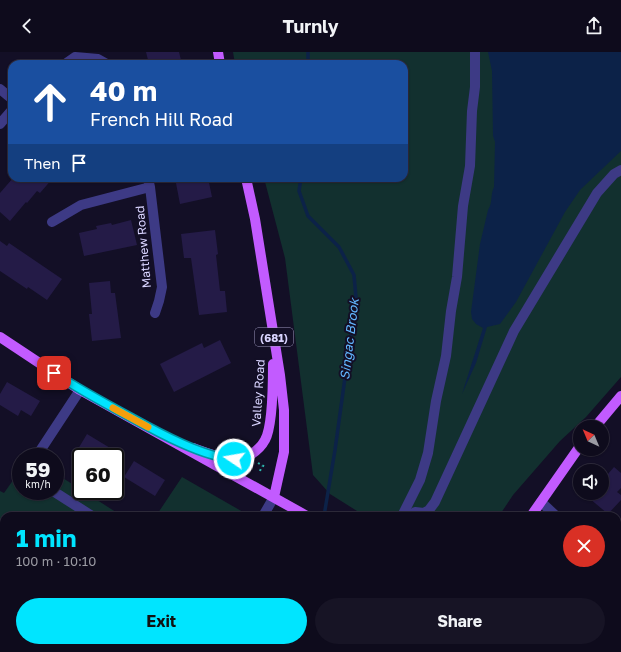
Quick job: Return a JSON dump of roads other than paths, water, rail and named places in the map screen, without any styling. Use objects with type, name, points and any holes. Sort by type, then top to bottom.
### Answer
[{"type":"main road","name":"Valley Road","points":[[247,182],[255,219],[280,375],[284,410],[284,452],[274,498]]},
{"type":"main road","name":"Valley Road","points":[[158,432],[190,446],[228,459],[244,458],[258,449],[268,434],[273,391],[274,358],[272,324]]},
{"type":"main road","points":[[0,337],[80,390],[300,512]]},
{"type":"main road","points":[[601,420],[621,396]]},
{"type":"main road","points":[[534,512],[573,456]]},
{"type":"street","points":[[412,512],[428,453],[436,401],[446,356],[459,261],[463,206],[470,166],[472,111],[475,87],[475,52]]},
{"type":"street","points":[[71,60],[75,57],[103,58]]},
{"type":"street","points":[[0,89],[8,96]]},
{"type":"street","points":[[0,124],[8,115]]},
{"type":"street","points":[[426,512],[435,502],[514,331],[593,198],[606,182],[621,170]]},
{"type":"street","points":[[52,222],[81,205],[149,183]]},
{"type":"street","name":"Matthew Road","points":[[149,183],[162,287],[155,313]]},
{"type":"street","points":[[42,448],[80,390]]},
{"type":"street","points":[[64,498],[86,512]]},
{"type":"street","points":[[265,512],[274,498]]},
{"type":"street","points":[[541,502],[552,512]]},
{"type":"water","points":[[488,52],[621,52],[621,151],[580,190],[565,212],[516,302],[500,324],[487,327],[476,363],[462,394],[483,328],[476,324],[472,319],[471,312],[480,244],[494,187],[495,142],[493,136],[492,71]]},
{"type":"waterway","name":"Singac Brook","points":[[308,52],[308,60]]},
{"type":"waterway","name":"Singac Brook","points":[[300,182],[299,191],[308,216],[339,247],[354,275],[356,298],[335,450],[325,512]]}]
